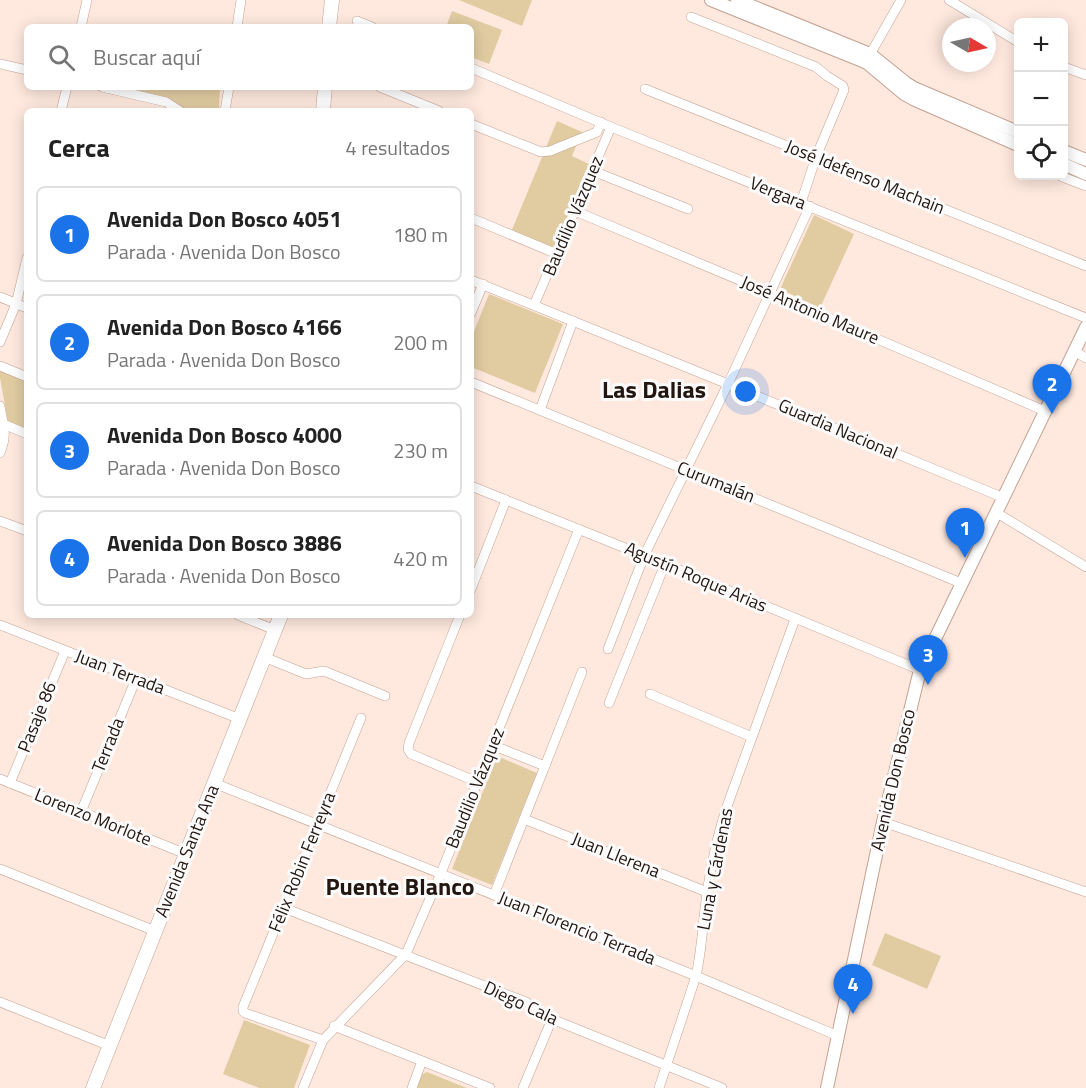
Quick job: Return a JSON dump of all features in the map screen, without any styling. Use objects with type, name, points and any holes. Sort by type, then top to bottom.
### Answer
[{"type":"main road","points":[[329,24],[332,0]]},
{"type":"main road","points":[[711,0],[868,59],[904,94],[1014,143]]},
{"type":"main road","points":[[736,0],[868,59],[919,91],[1014,130]]},
{"type":"main road","points":[[323,108],[325,90]]},
{"type":"main road","points":[[1068,153],[1086,160]]},
{"type":"main road","points":[[1068,166],[1086,174]]},
{"type":"main road","name":"Avenida Don Bosco","points":[[827,1088],[883,822],[920,670],[1086,327]]},
{"type":"main road","name":"Avenida Santa Ana","points":[[93,1088],[280,618]]},
{"type":"street","points":[[82,24],[87,0]]},
{"type":"street","points":[[237,24],[241,0]]},
{"type":"street","points":[[868,59],[902,0]]},
{"type":"street","points":[[949,0],[1014,40]]},
{"type":"street","points":[[608,649],[644,555],[770,293],[806,204],[816,157],[844,90],[843,86],[816,67],[691,17]]},
{"type":"street","points":[[357,21],[364,24]]},
{"type":"street","points":[[0,64],[24,69]]},
{"type":"street","points":[[1068,68],[1086,75]]},
{"type":"street","name":"Vergara","points":[[474,69],[611,127],[1086,318]]},
{"type":"street","name":"José Idefenso Machain","points":[[645,89],[1086,266]]},
{"type":"street","points":[[62,108],[66,90]]},
{"type":"street","points":[[115,90],[166,102],[175,108]]},
{"type":"street","points":[[226,108],[228,90]]},
{"type":"street","points":[[387,90],[432,108]]},
{"type":"street","points":[[474,125],[541,152],[550,151],[597,132],[601,122]]},
{"type":"street","name":"Baudilio Vázquez","points":[[534,305],[611,127]]},
{"type":"street","points":[[593,171],[688,209]]},
{"type":"street","points":[[1068,179],[1086,186]]},
{"type":"street","name":"José Antonio Maure","points":[[575,211],[1045,411]]},
{"type":"street","points":[[474,219],[557,254]]},
{"type":"street","points":[[0,342],[16,304],[24,271]]},
{"type":"street","name":"Guardia Nacional","points":[[474,280],[1004,498]]},
{"type":"street","points":[[474,306],[483,284]]},
{"type":"street","points":[[16,304],[24,295]]},
{"type":"street","points":[[0,297],[24,307]]},
{"type":"street","points":[[540,410],[573,321]]},
{"type":"street","points":[[1074,351],[1086,358]]},
{"type":"street","points":[[0,366],[24,376]]},
{"type":"street","name":"Curumalán","points":[[474,382],[962,582]]},
{"type":"street","points":[[0,405],[5,440],[0,453]]},
{"type":"street","points":[[2,424],[24,433]]},
{"type":"street","name":"Agustín Roque Arias","points":[[474,487],[920,670]]},
{"type":"street","points":[[474,581],[506,500]]},
{"type":"street","points":[[997,513],[1086,567]]},
{"type":"street","points":[[0,520],[24,530]]},
{"type":"street","name":"Baudilio Vázquez","points":[[303,1088],[322,1040],[406,954],[441,873],[579,529]]},
{"type":"street","points":[[609,703],[665,564]]},
{"type":"street","points":[[245,618],[275,630]]},
{"type":"street","points":[[459,618],[408,749],[417,757],[477,782]]},
{"type":"street","name":"Luna y Cárdenas","points":[[659,1088],[696,976],[707,892],[721,824],[795,619]]},
{"type":"street","name":"Juan Terrada","points":[[0,625],[240,719]]},
{"type":"street","name":"Pasaje 86","points":[[10,783],[65,651]]},
{"type":"street","points":[[264,657],[306,674],[324,671],[384,696]]},
{"type":"street","points":[[494,895],[582,672]]},
{"type":"street","name":"Terrada","points":[[81,812],[136,679]]},
{"type":"street","points":[[650,694],[752,737]]},
{"type":"street","name":"Félix Robin Ferreyra","points":[[322,1040],[246,1013],[243,1007],[361,717]]},
{"type":"street","points":[[492,745],[545,766]]},
{"type":"street","name":"Lorenzo Morlote","points":[[0,779],[186,854]]},
{"type":"street","name":"Juan Florencio Terrada","points":[[214,783],[838,1035]]},
{"type":"street","name":"Juan Llerena","points":[[524,819],[707,892]]},
{"type":"street","points":[[883,822],[1086,892]]},
{"type":"street","points":[[0,869],[155,931]]},
{"type":"street","name":"Diego Cala","points":[[284,908],[531,1004],[547,1016],[722,1088]]},
{"type":"street","points":[[0,1002],[110,1046]]},
{"type":"street","points":[[523,1088],[552,1018]]},
{"type":"street","points":[[334,1026],[490,1088]]},
{"type":"street","points":[[412,1088],[422,1061]]},
{"type":"shaded area","points":[[459,0],[532,0],[522,26]]},
{"type":"shaded area","points":[[452,11],[502,30],[489,64],[474,58],[474,24],[447,24]]},
{"type":"shaded area","points":[[130,90],[220,90],[219,108],[182,108],[171,99]]},
{"type":"shaded area","points":[[557,121],[582,132],[572,156],[589,164],[554,250],[511,232]]},
{"type":"shaded area","points":[[814,215],[854,234],[820,308],[780,289]]},
{"type":"shaded area","points":[[489,294],[563,324],[535,393],[474,368],[474,332]]},
{"type":"shaded area","points":[[0,369],[24,379],[24,428],[8,422]]},
{"type":"shaded area","points":[[497,756],[537,773],[492,885],[452,869]]},
{"type":"shaded area","points":[[885,933],[941,956],[927,989],[872,965]]},
{"type":"shaded area","points":[[244,1020],[310,1045],[294,1088],[259,1088],[223,1074]]},
{"type":"shaded area","points":[[427,1072],[467,1088],[415,1088],[420,1075]]},
{"type":"place","name":"Avenida Don Bosco 4166","points":[[1052,414]]},
{"type":"place","name":"Avenida Don Bosco 4051","points":[[965,558]]},
{"type":"place","name":"Avenida Don Bosco 4000","points":[[928,685]]},
{"type":"place","name":"Avenida Don Bosco 3886","points":[[853,1014]]},
{"type":"district","name":"Las Dalias","points":[[654,390]]},
{"type":"district","name":"Puente Blanco","points":[[400,887]]}]
